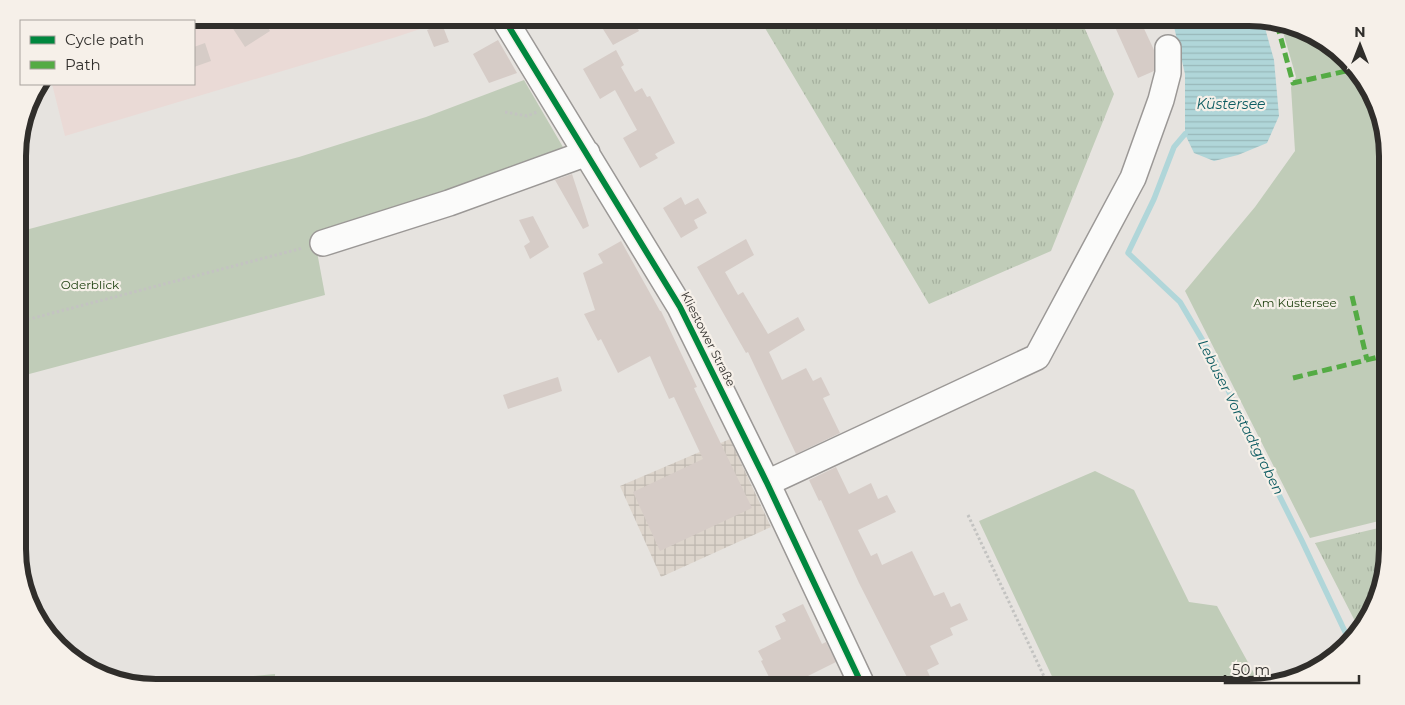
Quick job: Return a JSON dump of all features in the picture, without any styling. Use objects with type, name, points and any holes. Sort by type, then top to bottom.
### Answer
[{"type":"street","name":"Kliestower Straße","points":[[508,26],[680,307],[767,483],[859,678]]},
{"type":"street","points":[[767,483],[1037,357],[1133,178],[1161,100],[1168,73],[1168,48]]},
{"type":"street","points":[[323,243],[448,203],[587,153]]},
{"type":"path","points":[[505,112],[527,116]]},
{"type":"path","points":[[27,320],[323,243]]},
{"type":"path","points":[[968,515],[1045,678]]},
{"type":"shaded area","points":[[195,26],[429,26],[396,37],[65,136],[52,85],[195,85]]},
{"type":"shaded area","points":[[730,439],[771,527],[661,577],[620,486]]},
{"type":"green space","points":[[764,26],[1084,26],[1114,94],[1051,251],[929,304]]},
{"type":"green space","name":"Am Küstersee","points":[[1283,31],[1321,48],[1335,59],[1335,70],[1346,70],[1352,77],[1369,107],[1378,140],[1379,157],[1379,521],[1310,538],[1185,291],[1255,207],[1295,151],[1291,87],[1296,77]]},
{"type":"green space","name":"Oderblick","points":[[524,80],[567,154],[315,241],[325,295],[26,375],[27,230],[299,157],[426,117]]},
{"type":"green space","points":[[1095,471],[1134,490],[1189,602],[1217,606],[1257,678],[1053,678],[979,521]]},
{"type":"green space","points":[[1379,528],[1378,565],[1374,582],[1369,598],[1356,623],[1315,543]]},
{"type":"green space","points":[[275,674],[275,679],[225,679]]},
{"type":"water","name":"Küstersee","points":[[1174,26],[1265,27],[1274,60],[1279,116],[1267,143],[1238,155],[1214,161],[1194,153],[1185,134],[1185,74]]},
{"type":"building","points":[[231,26],[267,26],[270,31],[245,47]]},
{"type":"building","points":[[443,26],[449,42],[434,47],[427,30]]},
{"type":"building","points":[[601,26],[636,26],[639,31],[613,45]]},
{"type":"building","points":[[1143,26],[1154,50],[1154,71],[1138,78],[1115,27]]},
{"type":"building","points":[[498,40],[517,73],[489,83],[473,54]]},
{"type":"building","points":[[205,43],[211,61],[195,67],[195,47]]},
{"type":"building","points":[[616,50],[624,65],[621,67],[635,92],[642,88],[647,97],[650,96],[675,143],[655,154],[658,158],[640,168],[623,138],[637,130],[615,90],[600,99],[583,69]]},
{"type":"building","points":[[572,174],[589,226],[583,229],[555,180]]},
{"type":"building","points":[[681,197],[685,205],[698,198],[707,213],[694,220],[698,228],[681,238],[663,208]]},
{"type":"building","points":[[533,216],[549,247],[530,259],[524,246],[530,242],[519,220]]},
{"type":"building","points":[[746,239],[754,255],[725,272],[738,295],[743,292],[768,334],[798,317],[805,330],[769,352],[782,380],[806,368],[813,381],[821,377],[830,395],[823,398],[840,433],[796,454],[748,352],[746,353],[697,267]]},
{"type":"building","points":[[621,241],[661,311],[697,387],[694,388],[752,508],[660,551],[633,492],[703,459],[674,397],[669,399],[650,356],[618,373],[601,339],[598,341],[584,314],[595,310],[583,273],[603,263],[598,254]]},
{"type":"building","points":[[558,377],[562,391],[508,409],[503,395]]},
{"type":"building","points":[[836,467],[849,494],[871,483],[878,499],[887,495],[896,512],[858,530],[871,556],[877,553],[882,565],[912,551],[934,596],[944,592],[951,607],[960,603],[968,620],[950,628],[953,635],[930,646],[939,664],[927,670],[931,678],[908,678],[859,583],[821,500],[819,501],[809,480]]},
{"type":"building","points":[[803,604],[822,644],[826,642],[836,662],[804,678],[770,678],[758,651],[781,639],[775,626],[786,621],[782,614]]},
{"type":"waterway","name":"Lebuser Vorstadtgraben","points":[[1185,134],[1174,147],[1154,199],[1128,253],[1180,302],[1216,363],[1242,421],[1346,634]]},
{"type":"marked path","points":[[1279,30],[1293,83],[1347,71]]},
{"type":"marked path","points":[[1352,296],[1367,360]]},
{"type":"marked path","points":[[1293,378],[1379,357]]},
{"type":"cycle path","points":[[508,26],[680,307],[767,483],[859,678]]}]
